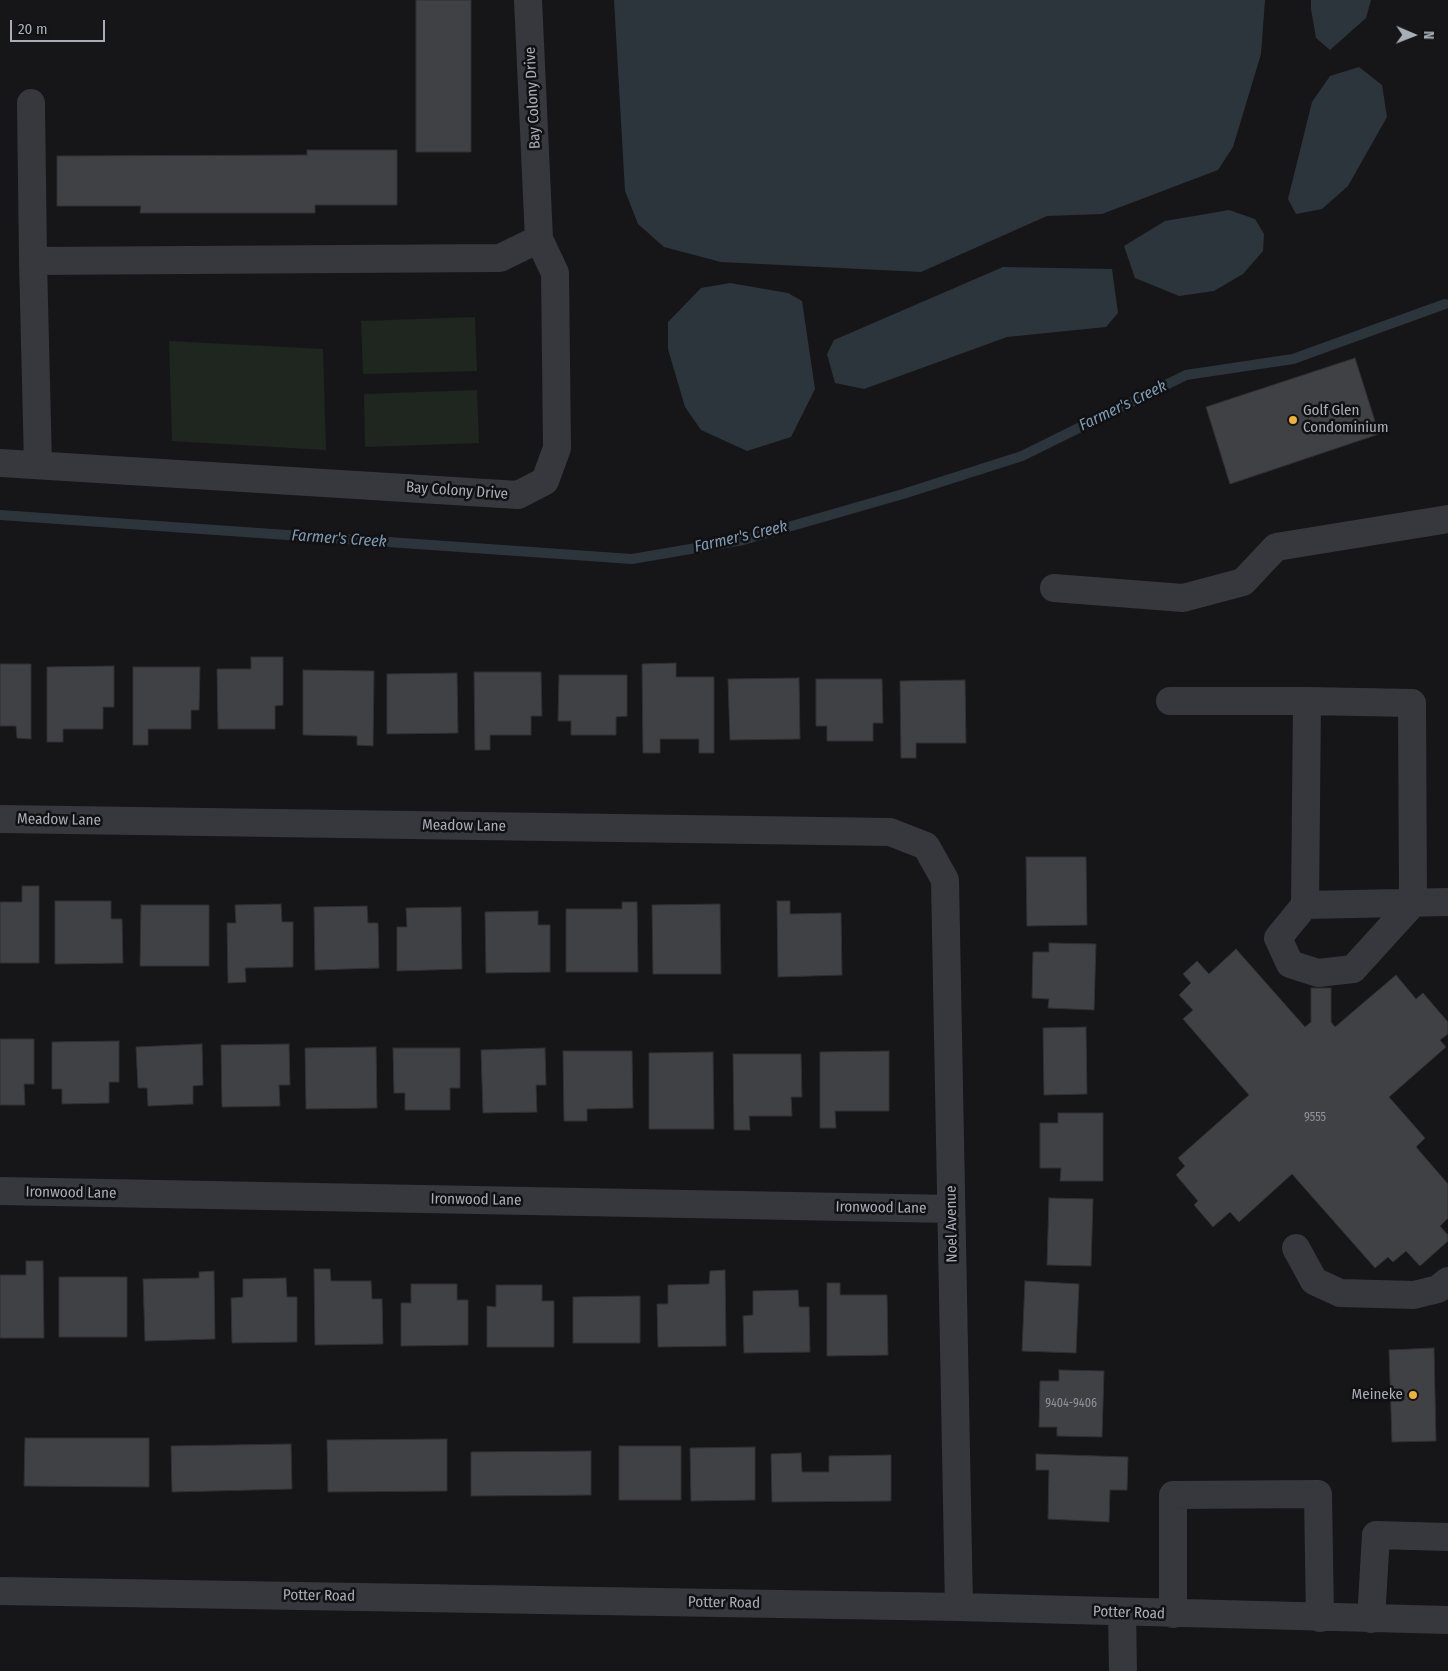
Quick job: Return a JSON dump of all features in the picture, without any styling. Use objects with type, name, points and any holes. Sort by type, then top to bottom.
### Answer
[{"type":"street","name":"Bay Colony Drive","points":[[0,462],[518,495],[545,481],[557,448],[555,273],[539,239],[528,0]]},
{"type":"street","points":[[31,103],[32,261],[38,464]]},
{"type":"street","points":[[32,261],[500,258],[539,239]]},
{"type":"street","points":[[1054,588],[1183,598],[1243,582],[1276,547],[1448,519]]},
{"type":"street","points":[[1170,701],[1307,701],[1412,703],[1414,903],[1353,969],[1318,973],[1290,964],[1278,938],[1305,905],[1307,701]]},
{"type":"street","name":"Meadow Lane","points":[[0,819],[890,832],[926,846]]},
{"type":"street","name":"Noel Avenue","points":[[926,846],[945,880],[959,1607]]},
{"type":"street","points":[[1305,905],[1448,902]]},
{"type":"street","name":"Ironwood Lane","points":[[0,1191],[951,1209]]},
{"type":"street","points":[[1296,1248],[1314,1281],[1340,1293],[1414,1295],[1438,1289],[1448,1282]]},
{"type":"street","points":[[1173,1614],[1173,1495],[1318,1494],[1320,1618]]},
{"type":"street","points":[[1372,1619],[1376,1536],[1448,1537]]},
{"type":"street","name":"Potter Road","points":[[0,1591],[959,1607],[1448,1620]]},
{"type":"street","points":[[1122,1612],[1123,1671]]},
{"type":"shaded area","points":[[614,0],[1265,0],[1261,54],[1233,147],[1218,170],[1102,214],[1047,216],[921,272],[721,262],[664,247],[638,224],[625,191]]},
{"type":"shaded area","points":[[1311,0],[1371,0],[1366,18],[1330,50],[1316,38]]},
{"type":"shaded area","points":[[1359,67],[1382,85],[1387,117],[1348,186],[1322,209],[1296,214],[1288,199],[1312,102],[1330,76]]},
{"type":"shaded area","points":[[1229,210],[1255,219],[1264,234],[1263,251],[1243,274],[1214,291],[1179,296],[1135,278],[1124,246],[1165,221]]},
{"type":"shaded area","points":[[1003,267],[1112,269],[1118,313],[1106,327],[1007,337],[864,389],[835,383],[827,354],[834,340]]},
{"type":"shaded area","points":[[730,283],[788,293],[802,301],[815,389],[791,437],[747,451],[701,430],[685,407],[668,349],[668,322],[701,288]]},
{"type":"shaded area","points":[[475,317],[477,371],[363,374],[361,321]]},
{"type":"shaded area","points":[[169,341],[323,349],[326,450],[172,441]]},
{"type":"shaded area","points":[[477,390],[479,443],[365,447],[364,394]]},
{"type":"building","points":[[416,0],[471,0],[471,152],[416,152]]},
{"type":"building","points":[[307,150],[397,150],[397,205],[315,205],[315,213],[140,213],[141,206],[57,206],[57,156],[307,155]]},
{"type":"building","name":"Golf Glen Condominium","points":[[1355,358],[1379,434],[1230,484],[1206,407]]},
{"type":"building","points":[[251,657],[283,657],[283,705],[275,706],[275,729],[218,729],[217,669],[251,669]]},
{"type":"building","points":[[676,663],[676,677],[714,677],[714,753],[699,753],[699,739],[660,739],[660,753],[643,753],[642,664]]},
{"type":"building","points":[[0,664],[31,664],[31,739],[17,738],[16,726],[0,726]]},
{"type":"building","points":[[114,666],[114,707],[103,707],[103,729],[63,729],[63,742],[47,742],[47,667]]},
{"type":"building","points":[[133,667],[200,667],[199,710],[191,710],[191,729],[148,729],[148,745],[133,745]]},
{"type":"building","points":[[303,670],[374,671],[373,746],[357,745],[357,736],[303,735]]},
{"type":"building","points":[[474,672],[541,672],[542,716],[531,716],[531,735],[490,735],[490,750],[475,750]]},
{"type":"building","points":[[457,673],[458,733],[387,734],[387,674]]},
{"type":"building","points":[[559,675],[627,675],[627,716],[616,717],[616,735],[571,735],[571,721],[558,721]]},
{"type":"building","points":[[799,678],[800,739],[730,740],[728,679]]},
{"type":"building","points":[[816,679],[882,679],[883,723],[873,723],[873,741],[827,741],[827,726],[816,726]]},
{"type":"building","points":[[965,680],[966,743],[916,743],[916,758],[901,758],[900,681]]},
{"type":"building","points":[[1026,857],[1086,857],[1087,925],[1027,926]]},
{"type":"building","points":[[22,886],[39,886],[39,963],[0,963],[0,902],[22,902]]},
{"type":"building","points":[[55,901],[111,901],[111,919],[122,919],[123,963],[55,964]]},
{"type":"building","points":[[777,901],[790,901],[790,914],[841,913],[842,975],[778,977]]},
{"type":"building","points":[[622,902],[637,902],[638,972],[566,972],[566,909],[622,909]]},
{"type":"building","points":[[281,904],[282,922],[293,922],[293,967],[245,968],[246,982],[228,983],[227,923],[236,923],[235,905]]},
{"type":"building","points":[[720,904],[721,974],[653,974],[652,905]]},
{"type":"building","points":[[141,905],[209,905],[209,966],[140,966]]},
{"type":"building","points":[[367,906],[368,923],[378,923],[379,968],[315,970],[314,907]]},
{"type":"building","points":[[461,907],[462,969],[397,971],[397,927],[407,927],[406,908]]},
{"type":"building","points":[[538,911],[538,925],[550,925],[550,972],[486,973],[485,912]]},
{"type":"building","points":[[1049,943],[1096,944],[1094,1010],[1048,1008],[1049,999],[1032,998],[1033,952],[1049,952]]},
{"type":"building","points":[[1236,949],[1305,1027],[1311,1022],[1311,988],[1331,988],[1331,1022],[1335,1027],[1396,975],[1416,999],[1423,993],[1448,1022],[1448,1034],[1440,1040],[1446,1047],[1389,1097],[1425,1138],[1416,1147],[1448,1184],[1448,1218],[1440,1226],[1448,1235],[1448,1241],[1420,1266],[1406,1251],[1393,1262],[1388,1257],[1375,1268],[1292,1174],[1239,1222],[1230,1212],[1213,1227],[1194,1205],[1198,1201],[1176,1175],[1185,1166],[1178,1158],[1249,1095],[1183,1019],[1193,1010],[1179,995],[1191,983],[1183,974],[1197,961],[1209,974]]},
{"type":"building","points":[[1086,1027],[1087,1094],[1044,1095],[1043,1028]]},
{"type":"building","points":[[0,1039],[34,1039],[34,1084],[24,1084],[25,1105],[0,1105]]},
{"type":"building","points":[[119,1041],[119,1082],[109,1082],[109,1103],[62,1104],[62,1089],[52,1089],[52,1042]]},
{"type":"building","points":[[202,1044],[203,1085],[193,1086],[193,1104],[148,1106],[147,1088],[138,1088],[136,1047]]},
{"type":"building","points":[[289,1044],[290,1085],[279,1085],[280,1106],[222,1107],[221,1045]]},
{"type":"building","points":[[376,1047],[377,1108],[306,1109],[305,1048]]},
{"type":"building","points":[[393,1048],[460,1048],[460,1088],[450,1088],[450,1110],[405,1110],[405,1093],[394,1093]]},
{"type":"building","points":[[545,1048],[546,1085],[536,1085],[537,1112],[483,1113],[481,1050]]},
{"type":"building","points":[[563,1051],[632,1051],[633,1108],[587,1109],[587,1121],[564,1121]]},
{"type":"building","points":[[889,1051],[889,1111],[835,1111],[836,1128],[820,1128],[820,1052]]},
{"type":"building","points":[[713,1052],[714,1129],[649,1129],[649,1053]]},
{"type":"building","points":[[733,1054],[801,1054],[802,1097],[791,1097],[792,1116],[749,1116],[750,1130],[734,1130]]},
{"type":"building","points":[[1058,1113],[1103,1113],[1103,1181],[1060,1181],[1061,1168],[1040,1168],[1040,1123],[1058,1123]]},
{"type":"building","points":[[1049,1198],[1093,1199],[1091,1266],[1047,1265]]},
{"type":"building","points":[[26,1261],[43,1261],[44,1338],[0,1338],[0,1275],[26,1275]]},
{"type":"building","points":[[314,1269],[330,1269],[331,1281],[371,1281],[372,1299],[382,1299],[383,1344],[315,1345]]},
{"type":"building","points":[[725,1270],[726,1346],[658,1347],[657,1304],[668,1304],[668,1285],[709,1284],[710,1271]]},
{"type":"building","points":[[214,1271],[215,1339],[145,1341],[143,1279],[199,1278],[199,1272]]},
{"type":"building","points":[[59,1277],[127,1277],[127,1337],[59,1337]]},
{"type":"building","points":[[286,1278],[287,1297],[297,1297],[297,1342],[232,1343],[231,1298],[243,1297],[243,1279]]},
{"type":"building","points":[[1025,1281],[1079,1284],[1076,1353],[1022,1351]]},
{"type":"building","points":[[827,1283],[840,1283],[840,1295],[887,1295],[888,1355],[827,1356]]},
{"type":"building","points":[[411,1284],[457,1284],[457,1300],[468,1300],[468,1345],[401,1346],[401,1303],[411,1303]]},
{"type":"building","points":[[496,1285],[542,1285],[542,1301],[554,1301],[554,1347],[487,1347],[487,1306],[496,1307]]},
{"type":"building","points":[[798,1290],[799,1307],[809,1307],[810,1352],[744,1353],[743,1316],[753,1315],[753,1291]]},
{"type":"building","points":[[640,1296],[640,1343],[573,1343],[573,1297]]},
{"type":"building","name":"Meineke","points":[[1434,1348],[1436,1441],[1392,1442],[1389,1350]]},
{"type":"building","points":[[1059,1370],[1104,1371],[1102,1437],[1057,1436],[1057,1427],[1039,1427],[1040,1381],[1059,1381]]},
{"type":"building","points":[[25,1438],[149,1438],[149,1487],[24,1486]]},
{"type":"building","points":[[447,1439],[447,1491],[328,1492],[327,1440]]},
{"type":"building","points":[[291,1444],[292,1489],[172,1492],[171,1446]]},
{"type":"building","points":[[619,1446],[681,1446],[681,1500],[619,1500]]},
{"type":"building","points":[[755,1447],[755,1500],[691,1501],[690,1448]]},
{"type":"building","points":[[591,1451],[591,1495],[471,1496],[471,1452]]},
{"type":"building","points":[[801,1453],[802,1472],[829,1472],[829,1456],[891,1455],[891,1501],[772,1502],[771,1454]]},
{"type":"building","points":[[1036,1454],[1128,1457],[1127,1490],[1110,1490],[1109,1522],[1048,1519],[1049,1470],[1036,1470]]},
{"type":"waterway","name":"Farmer's Creek","points":[[0,515],[632,559],[743,540],[903,494],[1022,456],[1186,375],[1293,359],[1445,304]]},
{"type":"place","name":"Golf Glen Condominium","points":[[1293,420]]},
{"type":"place","name":"Meineke","points":[[1413,1395]]}]
